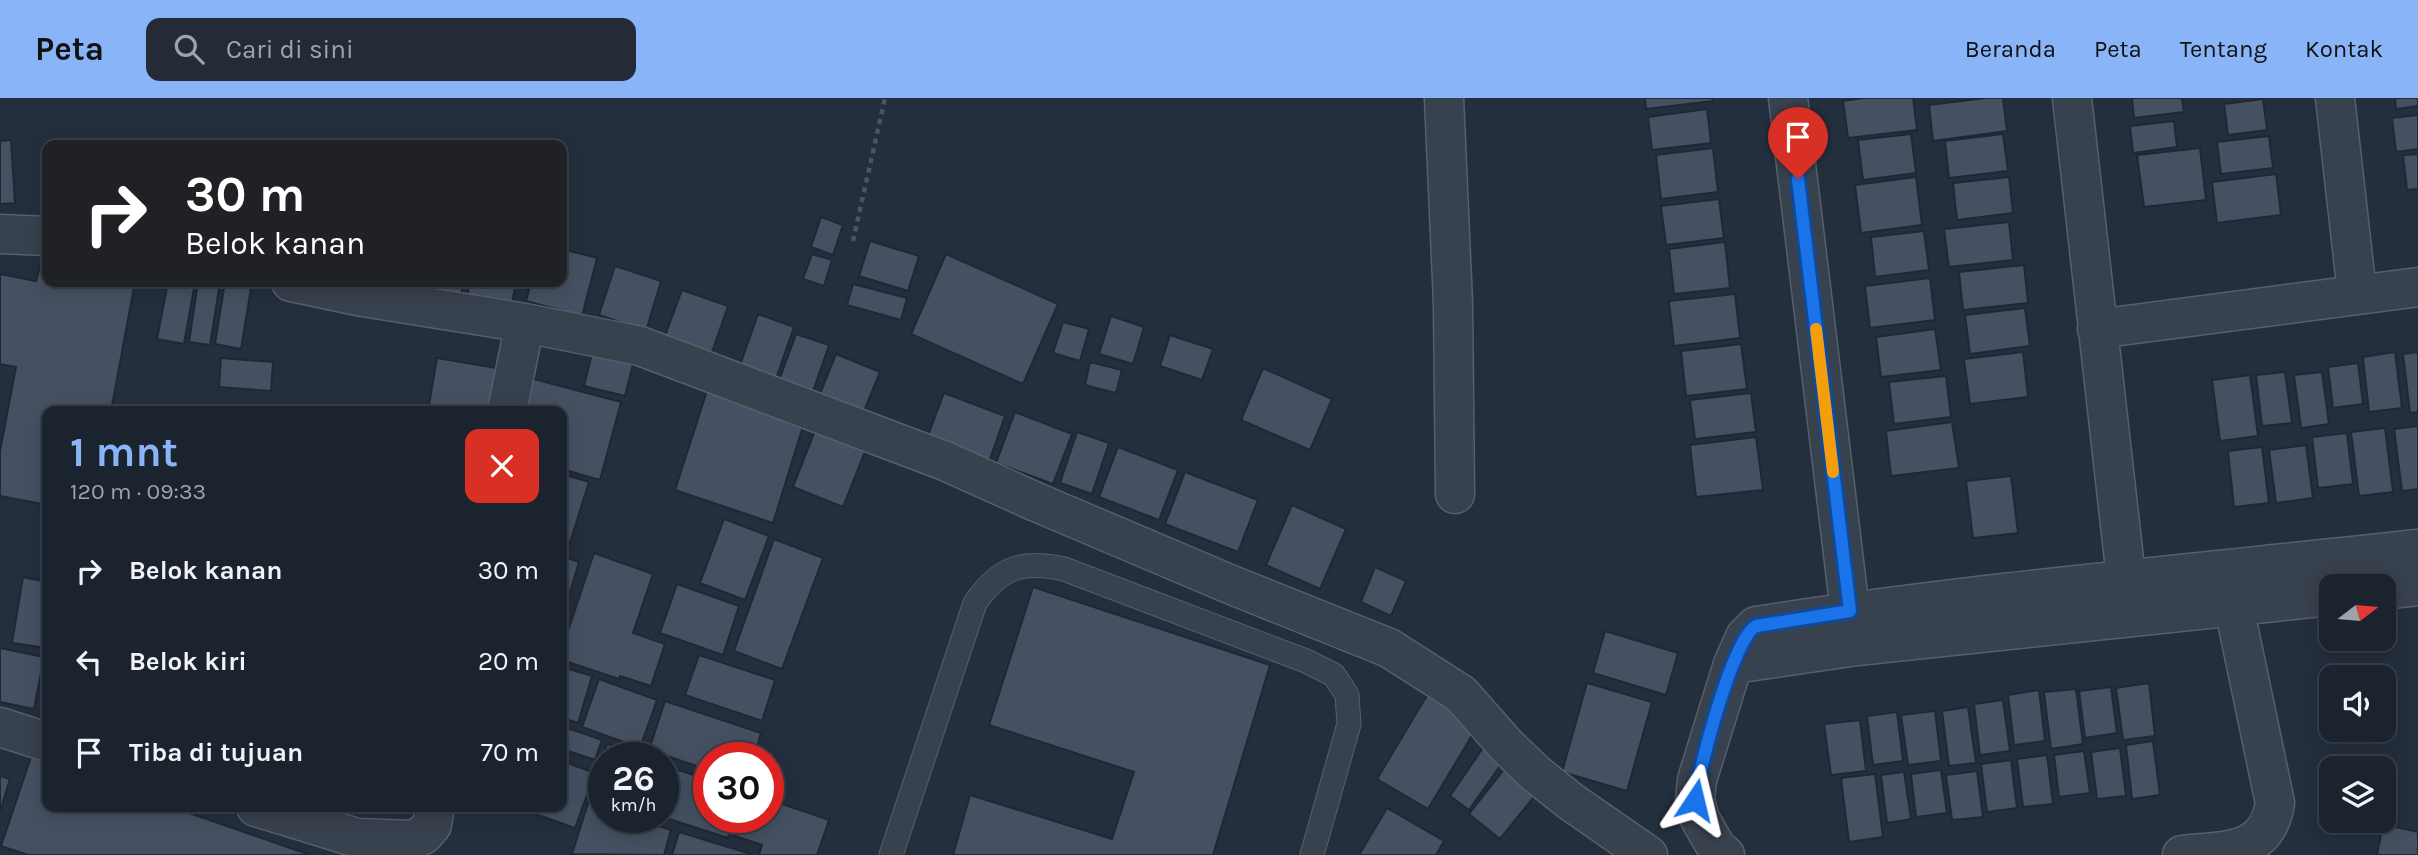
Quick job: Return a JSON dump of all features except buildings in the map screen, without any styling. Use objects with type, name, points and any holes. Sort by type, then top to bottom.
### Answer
[{"type":"street","points":[[1444,98],[1453,304],[1455,494]]},
{"type":"street","points":[[1788,98],[1854,629]]},
{"type":"street","points":[[2072,98],[2125,578],[2132,617]]},
{"type":"street","points":[[2335,98],[2357,293]]},
{"type":"street","points":[[0,234],[42,236]]},
{"type":"street","points":[[315,287],[525,323],[640,346],[945,461],[1201,572],[1389,648],[1461,694],[1535,773],[1570,801],[1648,855]]},
{"type":"street","points":[[2097,329],[2418,287]]},
{"type":"street","points":[[508,406],[525,323]]},
{"type":"street","points":[[1854,629],[2125,578],[2418,550]]},
{"type":"street","points":[[2188,855],[2248,847],[2268,829],[2273,816],[2274,803],[2234,607],[2218,571]]},
{"type":"street","points":[[2396,589],[2418,586]]},
{"type":"street","points":[[1725,855],[1716,847],[1700,819],[1695,800],[1697,780],[1733,664],[1745,637],[1756,626],[1854,629],[2132,617],[2319,597]]},
{"type":"street","points":[[0,727],[42,740]]},
{"type":"street","points":[[272,812],[357,838],[412,840],[429,821]]},
{"type":"lane","points":[[891,855],[975,603],[990,581],[1012,569],[1040,564],[1064,569],[1306,661],[1334,675],[1347,695],[1349,724],[1312,855]]},
{"type":"path","points":[[853,241],[885,98]]},
{"type":"slow traffic","points":[[1816,329],[1833,472]]},
{"type":"route","points":[[1695,800],[1697,780],[1708,739],[1733,664],[1748,631],[1756,626],[1850,611],[1798,179]]}]
